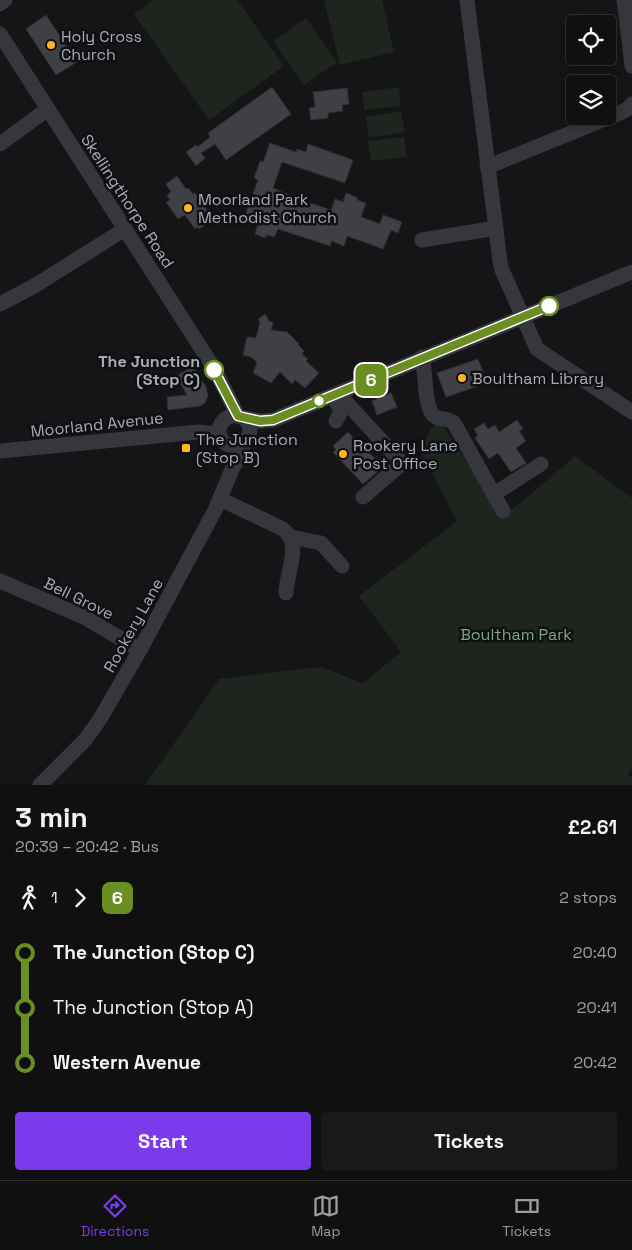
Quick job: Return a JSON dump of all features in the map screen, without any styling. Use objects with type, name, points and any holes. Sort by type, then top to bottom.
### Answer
[{"type":"street","points":[[0,4],[5,0]]},
{"type":"street","points":[[467,0],[502,270],[537,349],[632,412]]},
{"type":"street","points":[[624,0],[632,66]]},
{"type":"street","name":"Skellingthorpe Road","points":[[0,34],[125,229],[199,334],[225,389],[229,425]]},
{"type":"street","points":[[488,167],[620,113],[632,104]]},
{"type":"street","points":[[0,144],[48,109]]},
{"type":"street","points":[[422,240],[496,228]]},
{"type":"street","points":[[0,304],[36,285],[125,229]]},
{"type":"street","points":[[229,425],[273,420],[632,272]]},
{"type":"street","points":[[422,358],[426,375],[428,400],[432,413],[435,417],[454,423],[503,511]]},
{"type":"street","points":[[336,394],[341,411],[336,421]]},
{"type":"street","points":[[336,394],[346,402],[399,460],[400,465],[363,497]]},
{"type":"street","points":[[229,425],[235,447],[273,420]]},
{"type":"street","points":[[229,425],[249,425],[247,439]]},
{"type":"street","points":[[229,425],[233,467]]},
{"type":"street","name":"Moorland Avenue","points":[[0,451],[198,432],[229,425]]},
{"type":"street","name":"Rookery Lane","points":[[40,785],[85,740],[100,719],[140,650],[220,499],[247,439]]},
{"type":"street","points":[[494,494],[541,464]]},
{"type":"street","points":[[220,499],[283,529],[291,537],[321,543],[342,566]]},
{"type":"street","points":[[286,593],[286,584],[293,553],[291,537]]},
{"type":"street","name":"Bell Grove","points":[[0,581],[84,617],[140,650]]},
{"type":"green space","points":[[153,0],[237,0],[284,66],[209,120],[134,14]]},
{"type":"green space","points":[[324,0],[382,0],[394,52],[340,65]]},
{"type":"green space","points":[[306,18],[337,62],[304,85],[273,41]]},
{"type":"green space","points":[[399,87],[401,106],[364,110],[362,92]]},
{"type":"green space","points":[[401,111],[405,132],[369,138],[366,117]]},
{"type":"green space","points":[[404,137],[407,157],[371,161],[368,141]]},
{"type":"green space","name":"Boultham Park","points":[[438,418],[502,516],[523,501],[575,456],[632,498],[632,768],[627,775],[632,777],[632,785],[145,785],[219,679],[320,667],[363,683],[401,652],[359,596],[457,521],[419,449]]},
{"type":"building","name":"Holy Cross Church","points":[[46,15],[77,62],[56,75],[26,29]]},
{"type":"building","points":[[272,87],[291,114],[226,160],[215,144],[201,153],[205,158],[196,166],[186,152],[196,145],[198,147],[210,137],[208,133]]},
{"type":"building","points":[[347,88],[349,104],[342,105],[343,111],[328,113],[328,118],[311,120],[309,108],[315,107],[313,92]]},
{"type":"building","points":[[270,143],[296,152],[297,149],[306,152],[308,144],[353,160],[345,183],[282,162],[273,188],[290,195],[288,199],[309,207],[310,203],[331,210],[335,199],[343,202],[346,193],[366,203],[361,217],[380,224],[383,215],[402,222],[398,233],[391,230],[383,249],[347,236],[344,246],[332,241],[330,246],[278,229],[274,237],[267,235],[265,238],[255,234],[258,224],[244,219],[258,180],[254,178],[260,161],[263,162]]},
{"type":"building","name":"Moorland Park Methodist Church","points":[[177,176],[186,189],[188,188],[193,194],[195,193],[212,217],[208,220],[210,222],[199,229],[198,227],[195,229],[185,215],[178,219],[166,202],[170,200],[167,195],[171,192],[166,184]]},
{"type":"building","points":[[265,314],[269,321],[273,322],[271,330],[287,332],[304,351],[302,354],[308,359],[306,361],[319,373],[305,388],[295,380],[292,384],[280,372],[271,383],[253,373],[257,362],[251,357],[243,355],[247,337],[256,338],[260,322],[258,319]]},
{"type":"building","name":"Boultham Library","points":[[478,359],[487,383],[446,397],[437,373]]},
{"type":"building","points":[[193,366],[206,387],[208,396],[205,403],[200,406],[168,410],[167,397],[187,395],[176,376]]},
{"type":"building","points":[[391,393],[397,407],[377,415],[372,401]]},
{"type":"building","points":[[517,420],[523,429],[519,431],[526,441],[516,448],[526,463],[511,472],[498,453],[489,459],[475,438],[478,436],[474,429],[484,423],[488,429],[495,425],[499,432]]},
{"type":"building","points":[[348,432],[383,467],[363,484],[333,452],[336,450],[333,446]]},
{"type":"bus line","name":"6","points":[[214,370],[238,416],[260,421],[273,420],[438,350],[549,306]]},
{"type":"place","name":"Holy Cross Church","points":[[51,45]]},
{"type":"place","name":"Moorland Park Methodist Church","points":[[188,208]]},
{"type":"place","name":"The Junction (Stop C)","points":[[214,370]]},
{"type":"place","name":"Boultham Library","points":[[462,378]]},
{"type":"place","name":"The Junction (Stop B)","points":[[186,448]]},
{"type":"place","name":"Rookery Lane Post Office","points":[[343,454]]}]
